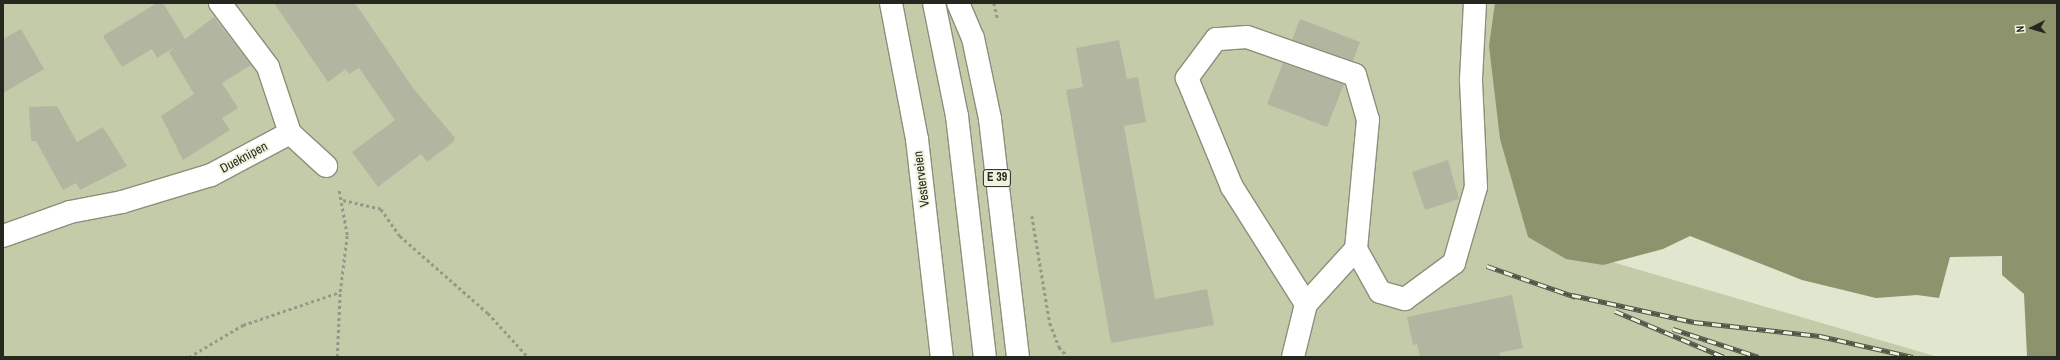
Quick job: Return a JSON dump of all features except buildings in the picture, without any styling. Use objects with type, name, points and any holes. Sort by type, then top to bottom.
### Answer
[{"type":"main road","points":[[220,3],[268,67],[290,133],[326,166]]},
{"type":"main road","name":"Vesterveien","points":[[891,3],[917,139],[942,357]]},
{"type":"main road","name":"E 39","points":[[934,3],[957,116],[985,357]]},
{"type":"main road","name":"E 39","points":[[958,3],[972,38],[990,119],[1017,349]]},
{"type":"main road","points":[[1306,304],[1232,187],[1187,78],[1216,40],[1247,37],[1356,75],[1368,120],[1356,249],[1380,292],[1405,299],[1454,264],[1476,186],[1471,79],[1475,3]]},
{"type":"main road","name":"Dueknipen","points":[[3,236],[52,220],[211,175],[290,133]]},
{"type":"main road","points":[[1293,357],[1306,304],[1356,249]]},
{"type":"main road","points":[[1017,349],[1031,357]]},
{"type":"path","points":[[326,166],[343,200],[347,235],[340,292],[337,357]]},
{"type":"path","points":[[343,200],[381,209],[400,236],[488,313],[528,357]]},
{"type":"path","points":[[190,357],[243,325],[340,292]]},
{"type":"shaded area","points":[[3,3],[1569,3],[1554,245],[1938,357],[3,357]]},
{"type":"shaded area","points":[[1495,3],[2057,3],[2057,357],[2027,356],[2024,294],[2002,275],[2002,256],[1950,257],[1939,298],[1917,295],[1876,298],[1802,280],[1690,236],[1663,249],[1603,265],[1566,259],[1528,237],[1500,139],[1489,46]]},
{"type":"railway","points":[[1487,266],[1576,297]]},
{"type":"railway","points":[[1572,295],[1694,322],[1820,336],[1913,357]]},
{"type":"railway","points":[[1615,311],[1724,357]]},
{"type":"railway","points":[[1673,329],[1759,357]]}]
